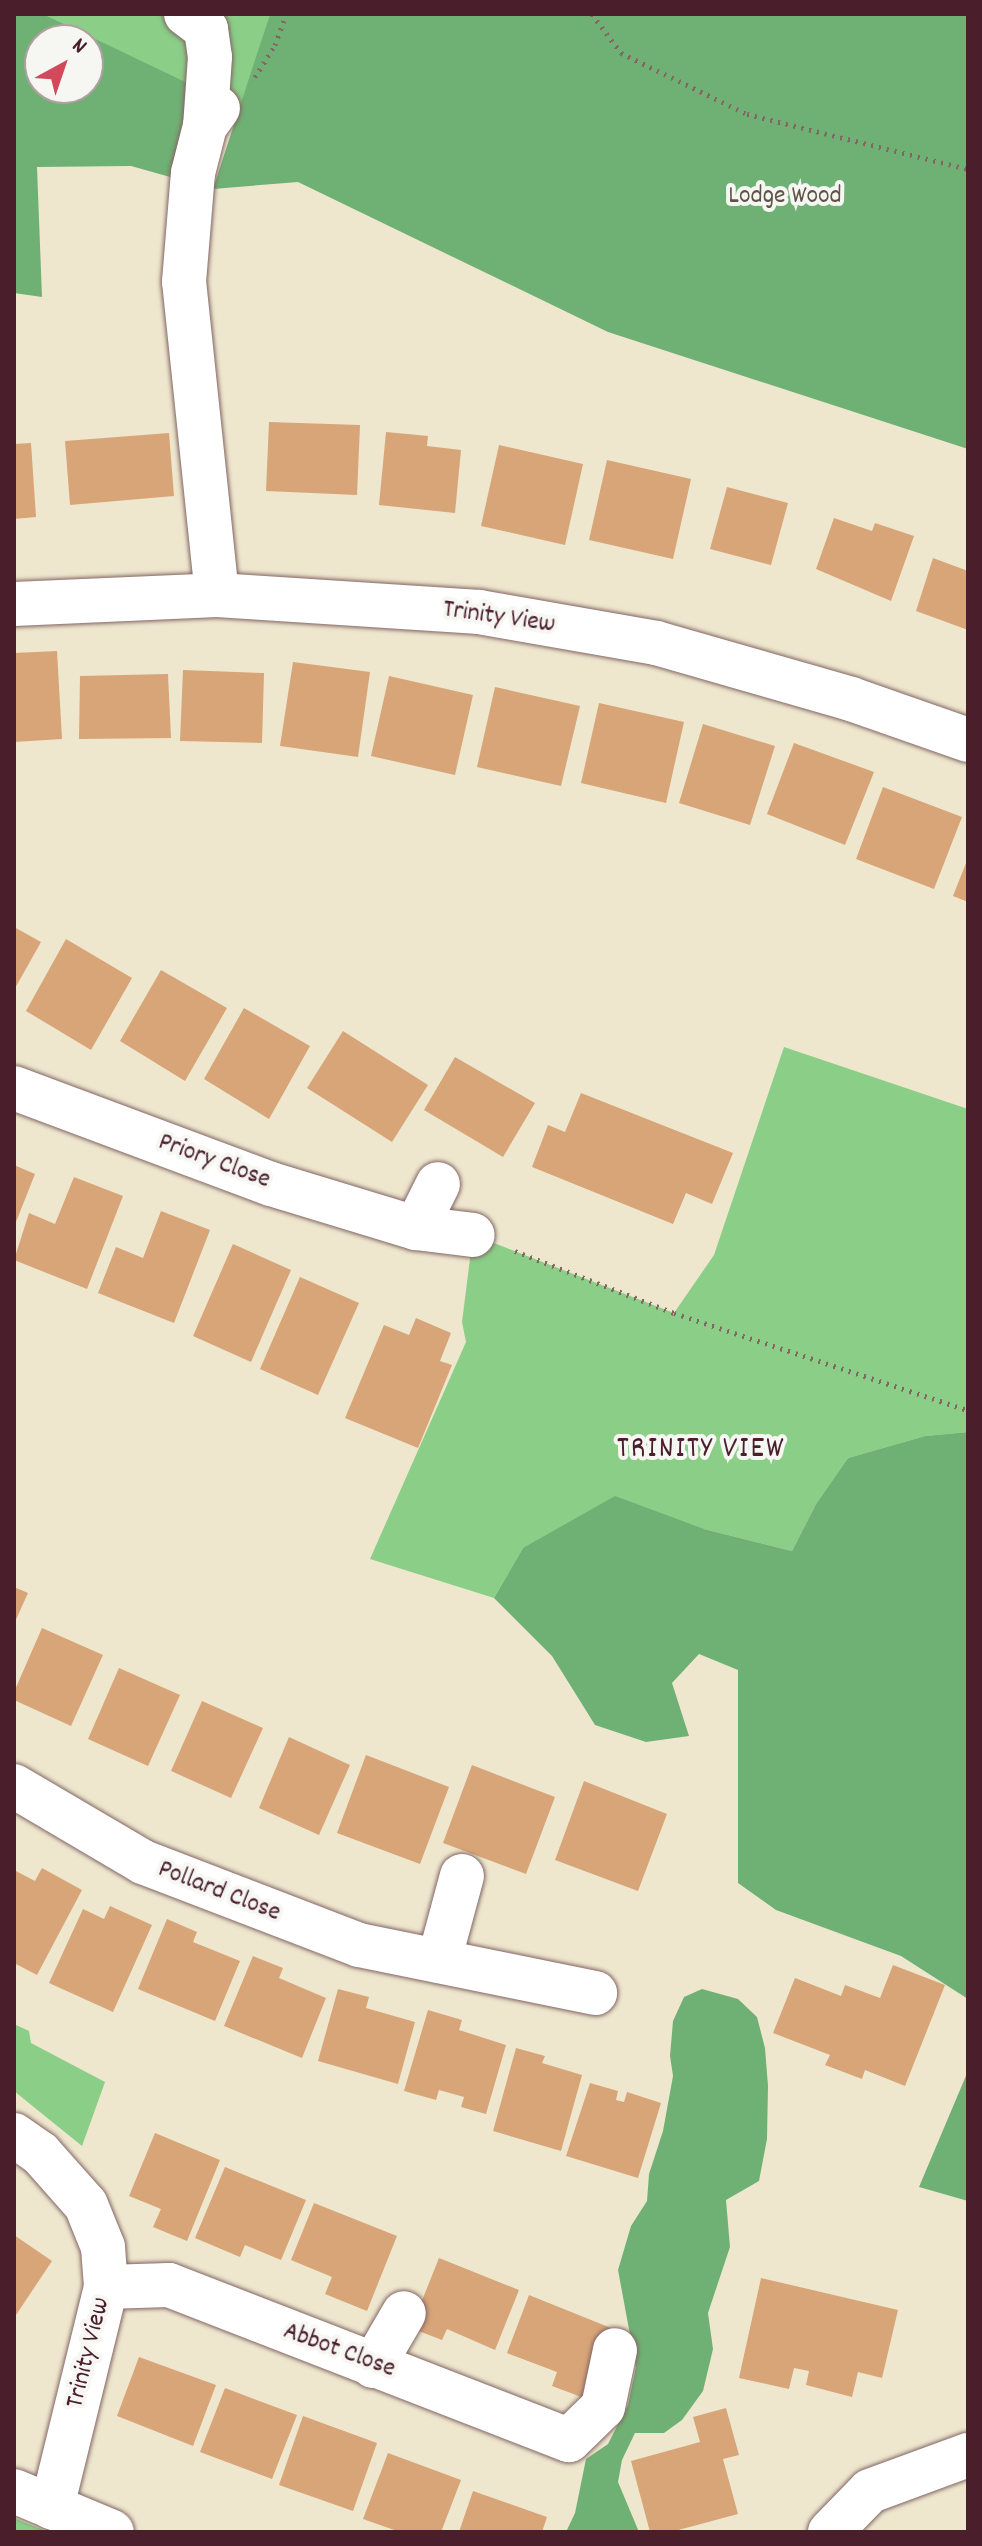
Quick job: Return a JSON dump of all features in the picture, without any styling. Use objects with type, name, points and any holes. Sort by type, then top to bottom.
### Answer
[{"type":"street","points":[[206,19],[212,117],[193,173],[184,282],[217,595]]},
{"type":"street","name":"Trinity View","points":[[14,604],[217,595],[479,612],[656,643],[851,699],[968,740]]},
{"type":"street","name":"Priory Close","points":[[14,1088],[271,1184],[416,1228],[473,1235]]},
{"type":"street","points":[[416,1228],[438,1184]]},
{"type":"street","name":"Pollard Close","points":[[14,1786],[143,1862],[359,1945],[595,1993]]},
{"type":"street","points":[[439,1961],[462,1876]]},
{"type":"street","name":"Trinity View","points":[[14,2135],[40,2153],[86,2205],[103,2247],[106,2287],[33,2499]]},
{"type":"street","name":"Abbot Close","points":[[106,2287],[169,2285],[373,2366],[424,2381],[569,2440],[603,2407],[615,2350]]},
{"type":"street","points":[[373,2366],[404,2313]]},
{"type":"street","points":[[830,2532],[870,2491],[940,2462],[968,2455]]},
{"type":"street","points":[[33,2499],[112,2532]]},
{"type":"path","points":[[592,14],[621,53],[747,114],[968,169]]},
{"type":"path","points":[[473,1235],[674,1313],[968,1410]]},
{"type":"green space","points":[[14,14],[43,14],[64,24],[24,24],[24,104],[104,104],[104,43],[202,90],[188,182],[131,166],[37,167],[42,297],[14,293]]},
{"type":"green space","points":[[43,14],[270,14],[240,111],[104,44],[104,24],[63,24]]},
{"type":"green space","name":"Lodge Wood","points":[[270,14],[968,14],[968,449],[608,332],[298,182],[213,189]]},
{"type":"green space","points":[[784,1047],[968,1109],[968,1432],[925,1436],[848,1458],[816,1504],[792,1551],[704,1529],[523,1548],[494,1598],[370,1559],[466,1342],[462,1322],[473,1235],[674,1313],[714,1255]]},
{"type":"green space","points":[[968,1432],[968,1999],[901,1956],[776,1910],[738,1883],[738,1670],[699,1654],[672,1683],[689,1736],[646,1742],[595,1725],[552,1656],[494,1598],[523,1548],[615,1496],[704,1529],[792,1551],[816,1504],[848,1458],[925,1436]]},
{"type":"green space","points":[[702,1989],[738,1999],[757,2017],[765,2048],[768,2086],[767,2139],[759,2181],[726,2200],[730,2247],[708,2313],[713,2349],[703,2391],[682,2420],[664,2433],[635,2433],[622,2460],[618,2482],[639,2532],[566,2532],[575,2513],[586,2459],[608,2444],[628,2405],[636,2367],[618,2270],[631,2226],[647,2201],[649,2174],[663,2131],[673,2076],[670,2056],[673,2021],[684,1997]]},
{"type":"green space","points":[[14,2024],[29,2031],[31,2043],[105,2082],[82,2146],[14,2091]]},
{"type":"green space","points":[[968,2071],[968,2201],[919,2187]]},
{"type":"green space","points":[[14,2518],[48,2532],[14,2532]]},
{"type":"building","points":[[269,422],[360,425],[357,495],[266,491]]},
{"type":"building","points":[[386,432],[428,436],[427,446],[461,450],[455,513],[379,505]]},
{"type":"building","points":[[169,433],[174,496],[70,505],[65,441]]},
{"type":"building","points":[[31,443],[36,517],[14,519],[14,444]]},
{"type":"building","points":[[499,445],[583,464],[565,545],[481,526]]},
{"type":"building","points":[[607,460],[691,479],[673,559],[589,540]]},
{"type":"building","points":[[727,487],[788,503],[771,565],[710,549]]},
{"type":"building","points":[[834,518],[872,531],[875,523],[914,536],[891,601],[816,569]]},
{"type":"building","points":[[933,558],[968,571],[968,630],[916,611]]},
{"type":"building","points":[[57,651],[62,739],[14,742],[14,653]]},
{"type":"building","points":[[293,662],[370,672],[358,757],[280,746]]},
{"type":"building","points":[[183,670],[264,673],[262,743],[180,741]]},
{"type":"building","points":[[168,674],[171,738],[79,739],[80,676]]},
{"type":"building","points":[[389,676],[473,695],[455,775],[371,756]]},
{"type":"building","points":[[495,687],[580,706],[561,786],[477,767]]},
{"type":"building","points":[[599,703],[684,722],[666,803],[581,783]]},
{"type":"building","points":[[703,724],[775,746],[750,825],[679,803]]},
{"type":"building","points":[[794,743],[874,772],[845,845],[767,814]]},
{"type":"building","points":[[883,787],[962,817],[934,889],[856,859]]},
{"type":"building","points":[[968,858],[968,902],[953,896]]},
{"type":"building","points":[[14,927],[41,942],[14,990]]},
{"type":"building","points":[[66,939],[132,978],[91,1050],[26,1011]]},
{"type":"building","points":[[161,970],[227,1008],[185,1081],[120,1041]]},
{"type":"building","points":[[244,1008],[310,1046],[269,1119],[204,1079]]},
{"type":"building","points":[[343,1031],[428,1085],[392,1142],[307,1088]]},
{"type":"building","points":[[455,1057],[535,1103],[503,1157],[424,1110]]},
{"type":"building","points":[[581,1093],[733,1153],[712,1204],[686,1193],[673,1224],[532,1167],[548,1125],[565,1132]]},
{"type":"building","points":[[14,1165],[35,1174],[14,1227]]},
{"type":"building","points":[[74,1177],[123,1196],[87,1289],[14,1260],[29,1213],[55,1224]]},
{"type":"building","points":[[161,1211],[210,1230],[174,1323],[98,1293],[116,1247],[143,1258]]},
{"type":"building","points":[[233,1244],[291,1270],[251,1362],[193,1336]]},
{"type":"building","points":[[300,1277],[359,1303],[318,1395],[260,1369]]},
{"type":"building","points":[[416,1318],[451,1333],[440,1361],[452,1365],[418,1448],[345,1418],[384,1325],[409,1335]]},
{"type":"building","points":[[14,1587],[28,1593],[14,1624]]},
{"type":"building","points":[[42,1628],[103,1655],[71,1726],[14,1700],[14,1692]]},
{"type":"building","points":[[119,1668],[180,1695],[148,1766],[88,1739]]},
{"type":"building","points":[[202,1701],[263,1728],[231,1798],[171,1771]]},
{"type":"building","points":[[289,1737],[350,1765],[319,1835],[259,1808]]},
{"type":"building","points":[[366,1755],[449,1787],[420,1864],[337,1833]]},
{"type":"building","points":[[472,1765],[555,1797],[526,1874],[443,1843]]},
{"type":"building","points":[[584,1781],[667,1814],[638,1891],[555,1860]]},
{"type":"building","points":[[42,1868],[82,1890],[37,1975],[14,1963],[14,1870],[35,1881]]},
{"type":"building","points":[[110,1906],[152,1925],[113,2012],[49,1983],[83,1909],[104,1919]]},
{"type":"building","points":[[167,1919],[197,1932],[193,1942],[240,1961],[215,2021],[138,1989]]},
{"type":"building","points":[[253,1956],[283,1968],[279,1978],[326,1998],[302,2058],[224,2026]]},
{"type":"building","points":[[893,1965],[945,1985],[905,2086],[865,2070],[862,2079],[825,2065],[830,2055],[773,2033],[795,1978],[841,1996],[845,1985],[880,1998]]},
{"type":"building","points":[[338,1989],[369,1997],[366,2008],[415,2022],[398,2084],[318,2061]]},
{"type":"building","points":[[428,2010],[462,2020],[459,2030],[506,2045],[486,2114],[461,2107],[464,2097],[439,2090],[436,2100],[404,2091]]},
{"type":"building","points":[[516,2048],[545,2056],[542,2063],[582,2075],[561,2151],[493,2131]]},
{"type":"building","points":[[590,2083],[618,2091],[616,2100],[624,2102],[627,2092],[661,2103],[638,2178],[566,2156]]},
{"type":"building","points":[[155,2133],[220,2160],[187,2241],[153,2227],[161,2209],[129,2196]]},
{"type":"building","points":[[225,2167],[306,2200],[281,2260],[245,2245],[240,2257],[195,2238]]},
{"type":"building","points":[[314,2203],[397,2236],[367,2311],[325,2294],[332,2277],[291,2260]]},
{"type":"building","points":[[14,2235],[52,2261],[14,2318]]},
{"type":"building","points":[[439,2258],[519,2290],[495,2350],[447,2329],[442,2340],[411,2328]]},
{"type":"building","points":[[761,2278],[898,2310],[882,2378],[858,2372],[852,2397],[806,2385],[809,2371],[794,2368],[789,2389],[739,2378]]},
{"type":"building","points":[[529,2295],[611,2328],[584,2398],[552,2386],[557,2372],[507,2353]]},
{"type":"building","points":[[139,2357],[216,2385],[193,2446],[117,2416]]},
{"type":"building","points":[[225,2388],[297,2415],[272,2479],[200,2452]]},
{"type":"building","points":[[726,2408],[739,2455],[723,2459],[738,2514],[671,2532],[650,2532],[631,2461],[700,2442],[693,2417]]},
{"type":"building","points":[[303,2416],[377,2443],[353,2511],[279,2485]]},
{"type":"building","points":[[388,2453],[461,2480],[441,2532],[400,2532],[363,2519]]},
{"type":"building","points":[[473,2491],[547,2517],[542,2532],[459,2532]]},
{"type":"district","name":"TRINITY VIEW","points":[[701,1451]]}]
